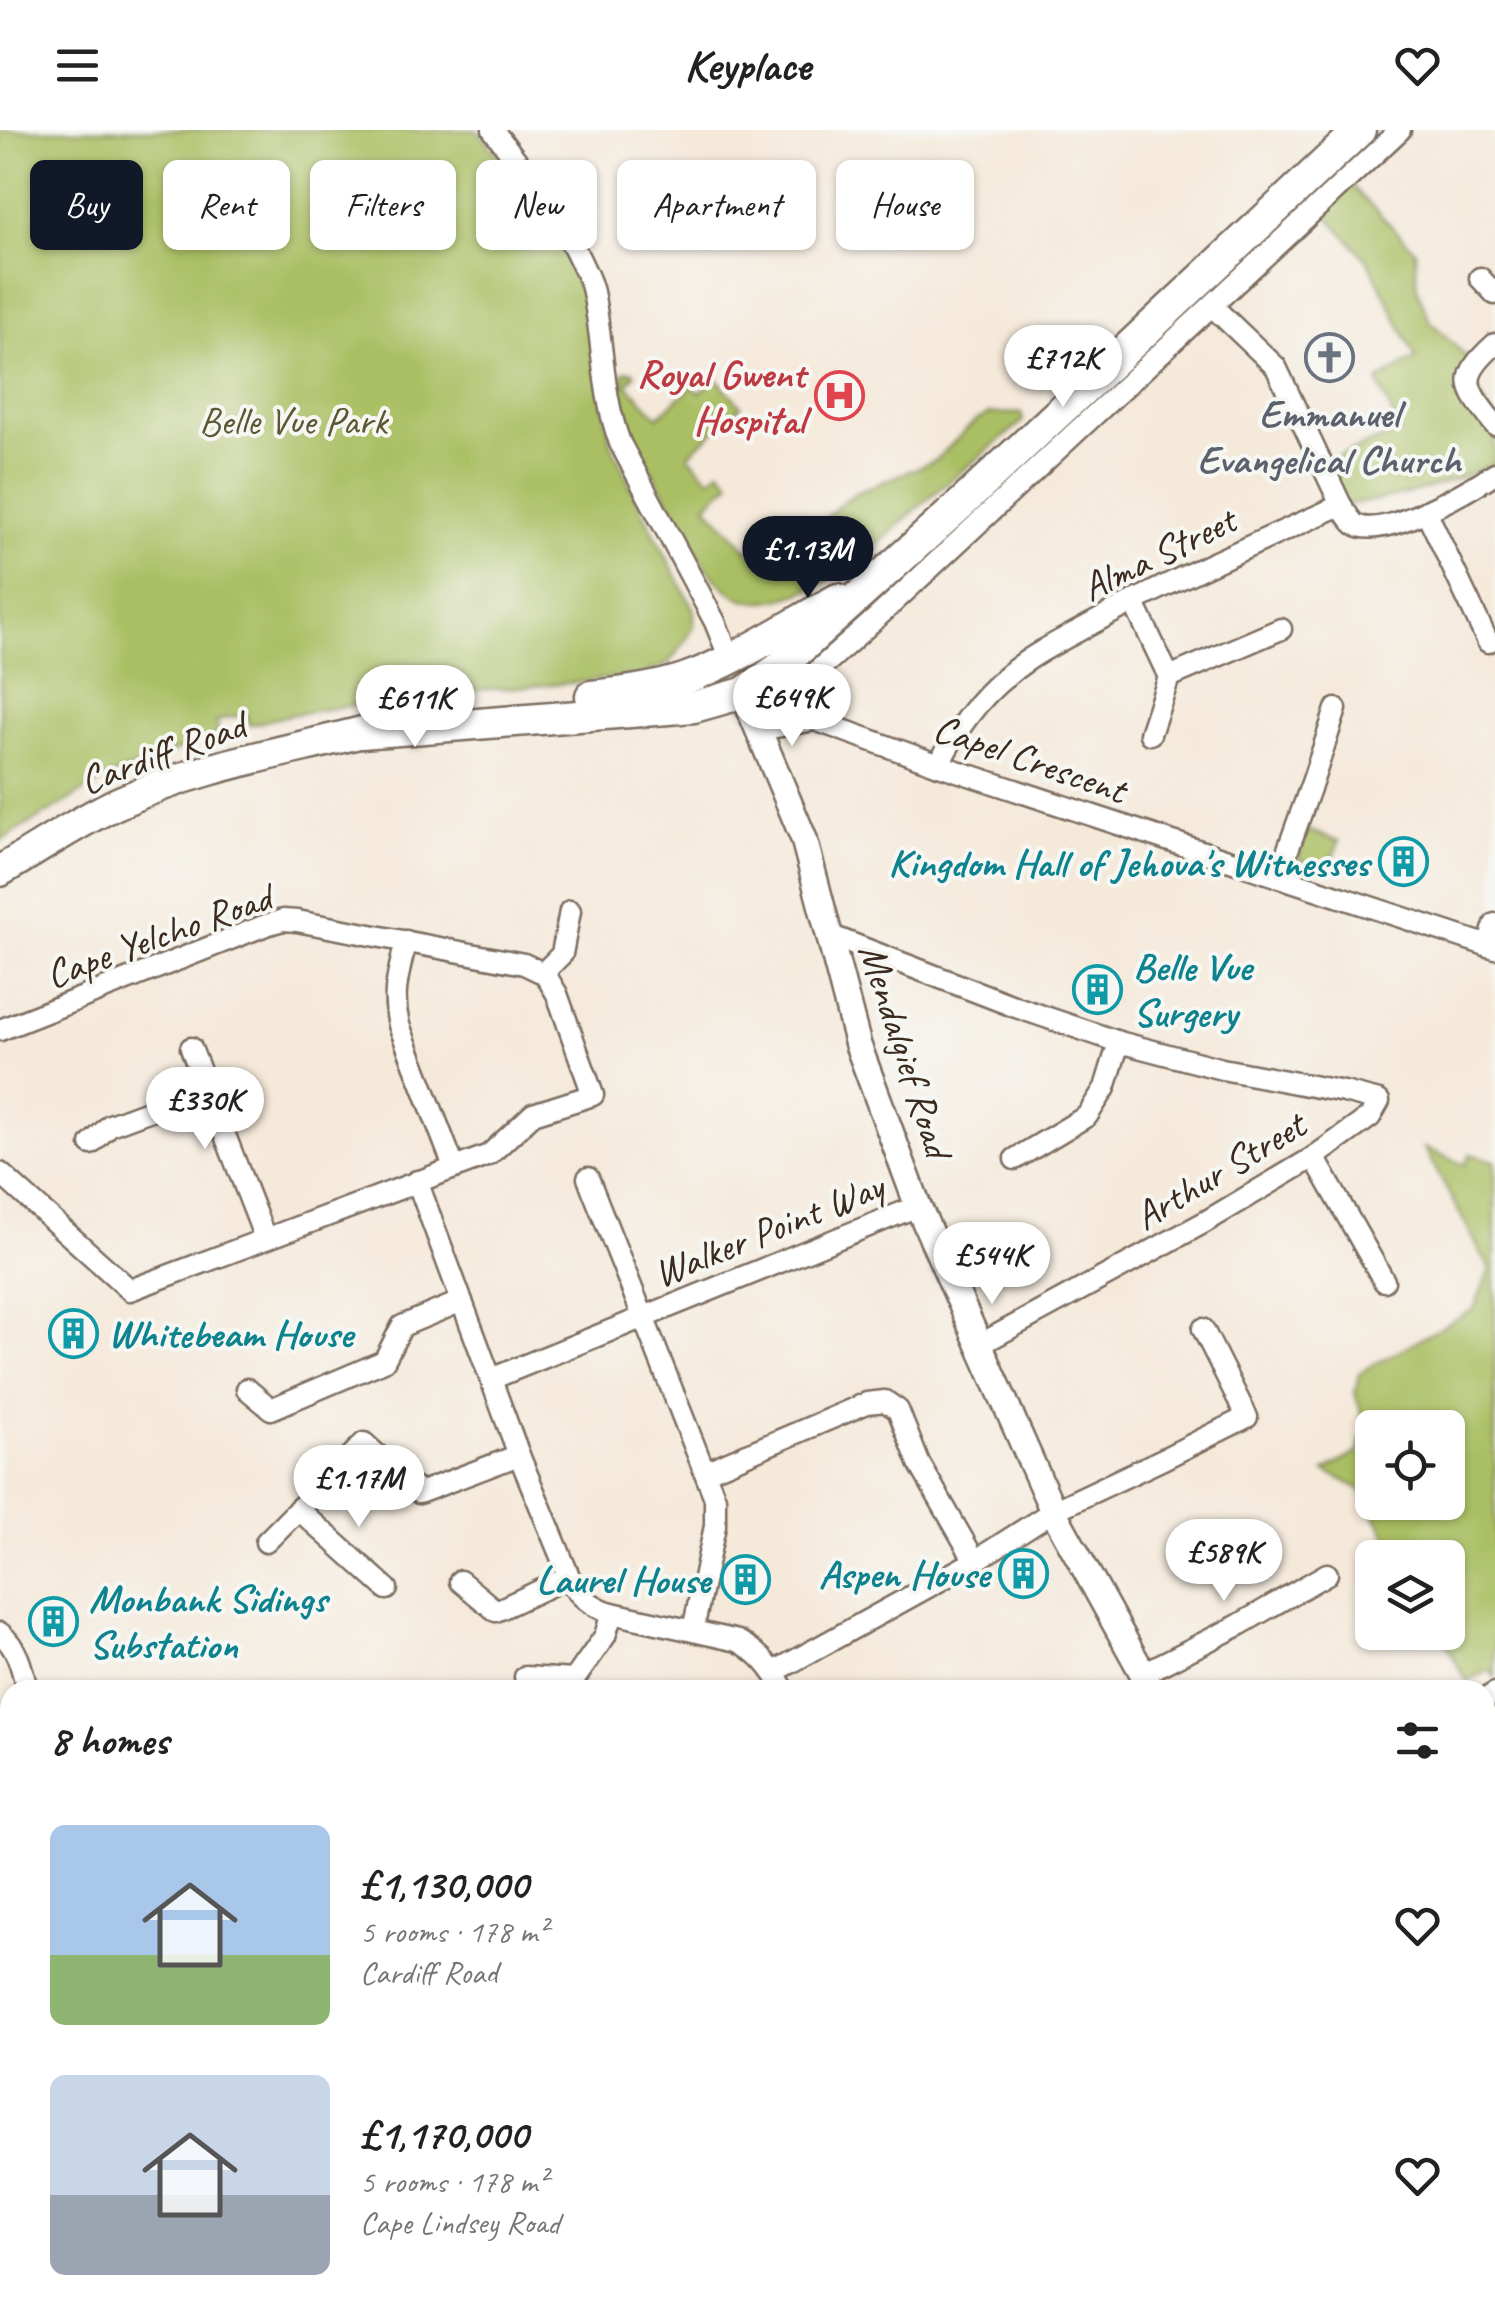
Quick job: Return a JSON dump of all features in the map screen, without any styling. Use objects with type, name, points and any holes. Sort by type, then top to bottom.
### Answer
[{"type":"main road","name":"Cardiff Road","points":[[361,733],[694,707],[743,693],[778,668],[908,552],[1360,130]]},
{"type":"main road","name":"Cardiff Road","points":[[0,871],[120,802],[241,761],[454,708],[623,693],[688,678],[730,659],[849,592],[908,552]]},
{"type":"main road","points":[[730,659],[743,693]]},
{"type":"street","points":[[493,130],[555,213],[593,288],[604,387],[612,422],[715,622],[730,659]]},
{"type":"street","points":[[759,730],[816,720],[808,684],[814,674],[1400,130]]},
{"type":"street","points":[[1480,278],[1495,294]]},
{"type":"street","points":[[1212,306],[1276,367],[1354,524],[1369,529],[1385,527],[1426,511],[1495,473]]},
{"type":"street","points":[[1495,344],[1474,364],[1469,384],[1472,396],[1495,425]]},
{"type":"street","name":"Alma Street","points":[[939,765],[948,744],[980,703],[1028,658],[1133,601],[1342,505]]},
{"type":"street","points":[[1426,511],[1488,642]]},
{"type":"street","points":[[1133,601],[1169,678],[1150,734]]},
{"type":"street","points":[[1169,678],[1281,628]]},
{"type":"street","name":"Mendalgief Road","points":[[743,693],[804,839],[858,1045],[918,1206],[1053,1511],[1146,1680]]},
{"type":"street","points":[[1278,877],[1336,710]]},
{"type":"street","name":"Capel Crescent","points":[[816,720],[939,765],[1491,947],[1495,924]]},
{"type":"street","points":[[0,1173],[130,1290],[489,1155],[532,1114],[594,1095],[556,994],[543,973],[562,954],[570,911]]},
{"type":"street","name":"Cape Yelcho Road","points":[[0,1030],[283,920],[524,964],[543,973]]},
{"type":"street","points":[[829,935],[1120,1042],[1105,1088],[1086,1116],[1016,1159]]},
{"type":"street","points":[[406,942],[395,988],[395,1006],[454,1168]]},
{"type":"street","name":"Arthur Street","points":[[979,1345],[1205,1222],[1314,1157],[1370,1117],[1379,1101],[1222,1070],[1120,1042]]},
{"type":"street","points":[[192,1048],[265,1238]]},
{"type":"street","points":[[91,1144],[110,1125],[207,1089]]},
{"type":"street","points":[[1314,1157],[1384,1281]]},
{"type":"street","name":"Walker Point Way","points":[[588,1178],[644,1317]]},
{"type":"street","points":[[417,1181],[572,1586],[583,1599],[612,1614],[738,1641],[752,1648],[778,1680]]},
{"type":"street","name":"Walker Point Way","points":[[490,1379],[918,1206]]},
{"type":"street","points":[[247,1389],[270,1409],[384,1361],[402,1326],[462,1301]]},
{"type":"street","points":[[644,1317],[715,1498],[716,1513],[693,1630]]},
{"type":"street","points":[[781,1680],[1053,1511],[1247,1416],[1203,1329]]},
{"type":"street","points":[[705,1472],[866,1403],[885,1401],[898,1410],[918,1463],[975,1561]]},
{"type":"street","points":[[266,1542],[364,1444],[418,1493],[519,1455]]},
{"type":"street","points":[[298,1509],[387,1589]]},
{"type":"street","points":[[1150,1680],[1327,1574]]},
{"type":"street","points":[[460,1580],[496,1611],[569,1576]]},
{"type":"street","points":[[525,1677],[574,1680],[605,1636],[612,1614]]},
{"type":"street","points":[[0,1633],[18,1655],[24,1680]]},
{"type":"green space","name":"Belle Vue Park","points":[[0,130],[477,130],[503,160],[476,160],[476,250],[566,250],[584,287],[610,440],[694,610],[694,626],[683,645],[667,665],[640,675],[425,694],[250,725],[247,715],[225,718],[216,722],[220,733],[107,778],[0,841]]},
{"type":"green space","points":[[1346,180],[1415,250],[1417,289],[1430,321],[1474,364],[1470,373],[1495,425],[1495,464],[1420,490],[1341,505],[1322,463],[1399,432],[1378,381],[1416,358],[1368,261],[1318,206]]},
{"type":"green space","points":[[632,371],[635,375],[627,384],[658,417],[692,386],[700,393],[716,378],[741,406],[688,455],[710,479],[720,470],[731,482],[706,505],[763,566],[805,537],[856,493],[936,460],[975,421],[989,414],[1021,413],[1023,421],[853,565],[798,593],[751,601],[726,589],[706,567],[643,455],[623,402],[624,372]]},
{"type":"green space","points":[[1307,830],[1339,841],[1329,871],[1298,859]]},
{"type":"green space","points":[[1424,1148],[1465,1165],[1470,1154],[1495,1161],[1495,1678],[1490,1670],[1466,1680],[1450,1650],[1465,1650],[1465,1540],[1389,1540],[1378,1520],[1465,1520],[1465,1410],[1360,1410],[1355,1393],[1359,1373],[1474,1309],[1490,1269]]},
{"type":"green space","points":[[1355,1454],[1355,1486],[1325,1471]]},
{"type":"place","name":"Emmanuel Evangelical Church","points":[[1329,358]]},
{"type":"place","name":"Royal Gwent Hospital","points":[[840,396]]},
{"type":"place","name":"Kingdom Hall of Jehova's Witnesses","points":[[1404,862]]},
{"type":"place","name":"Belle Vue Surgery","points":[[1098,989]]},
{"type":"place","name":"Whitebeam House","points":[[73,1333]]},
{"type":"place","name":"Aspen House","points":[[1024,1573]]},
{"type":"place","name":"Laurel House","points":[[745,1579]]},
{"type":"place","name":"Monbank Sidings Substation","points":[[54,1621]]}]
